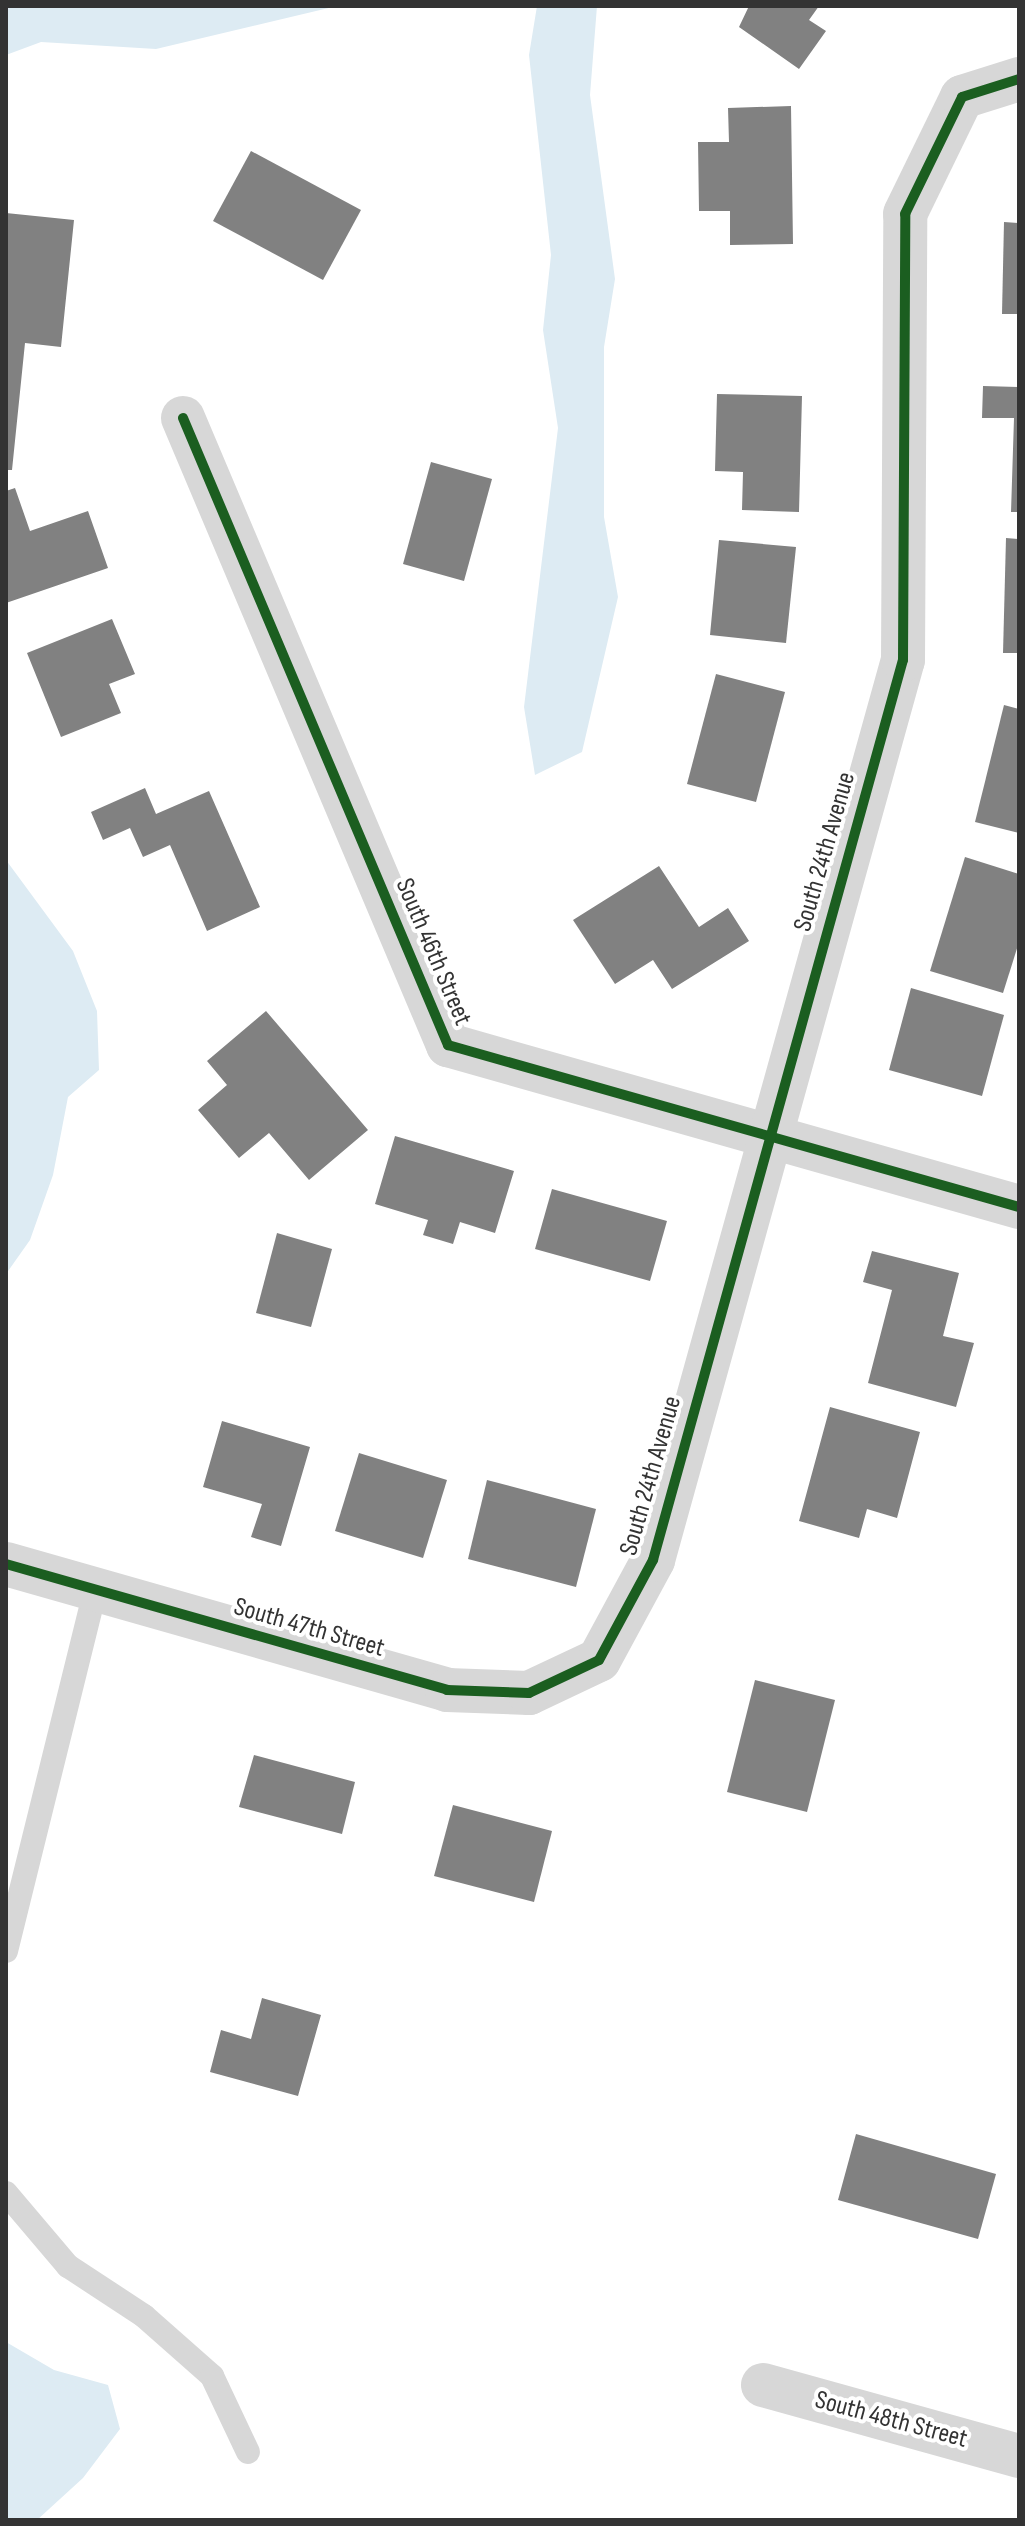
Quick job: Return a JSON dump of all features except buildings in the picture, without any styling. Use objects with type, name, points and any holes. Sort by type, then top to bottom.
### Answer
[{"type":"street","name":"South 24th Avenue","points":[[599,1660],[653,1560],[903,660],[905,214],[962,97],[1019,79]]},
{"type":"street","name":"South 46th Street","points":[[183,418],[448,1045],[1019,1207]]},
{"type":"street","name":"South 47th Street","points":[[16,1567],[447,1690],[529,1693],[599,1660]]},
{"type":"street","name":"South 48th Street","points":[[763,2385],[1019,2456]]},
{"type":"lane","points":[[6,1951],[95,1591]]},
{"type":"lane","points":[[6,2193],[68,2266],[144,2316],[212,2376],[248,2452]]},
{"type":"shaded area","points":[[6,6],[337,6],[156,49],[41,42],[6,55]]},
{"type":"shaded area","points":[[537,6],[597,6],[590,95],[615,279],[604,347],[604,517],[618,597],[582,752],[535,775],[524,707],[558,428],[543,330],[551,255],[529,55]]},
{"type":"shaded area","points":[[6,860],[73,951],[97,1011],[99,1070],[68,1097],[53,1175],[30,1240],[6,1274]]},
{"type":"shaded area","points":[[6,2342],[54,2370],[108,2385],[120,2429],[83,2478],[37,2520],[6,2520]]},
{"type":"cycle path","points":[[6,1564],[447,1690],[529,1693],[599,1660],[653,1560],[903,660],[905,214],[962,97],[1019,79]]},
{"type":"cycle path","points":[[183,418],[448,1045],[1019,1207]]}]
